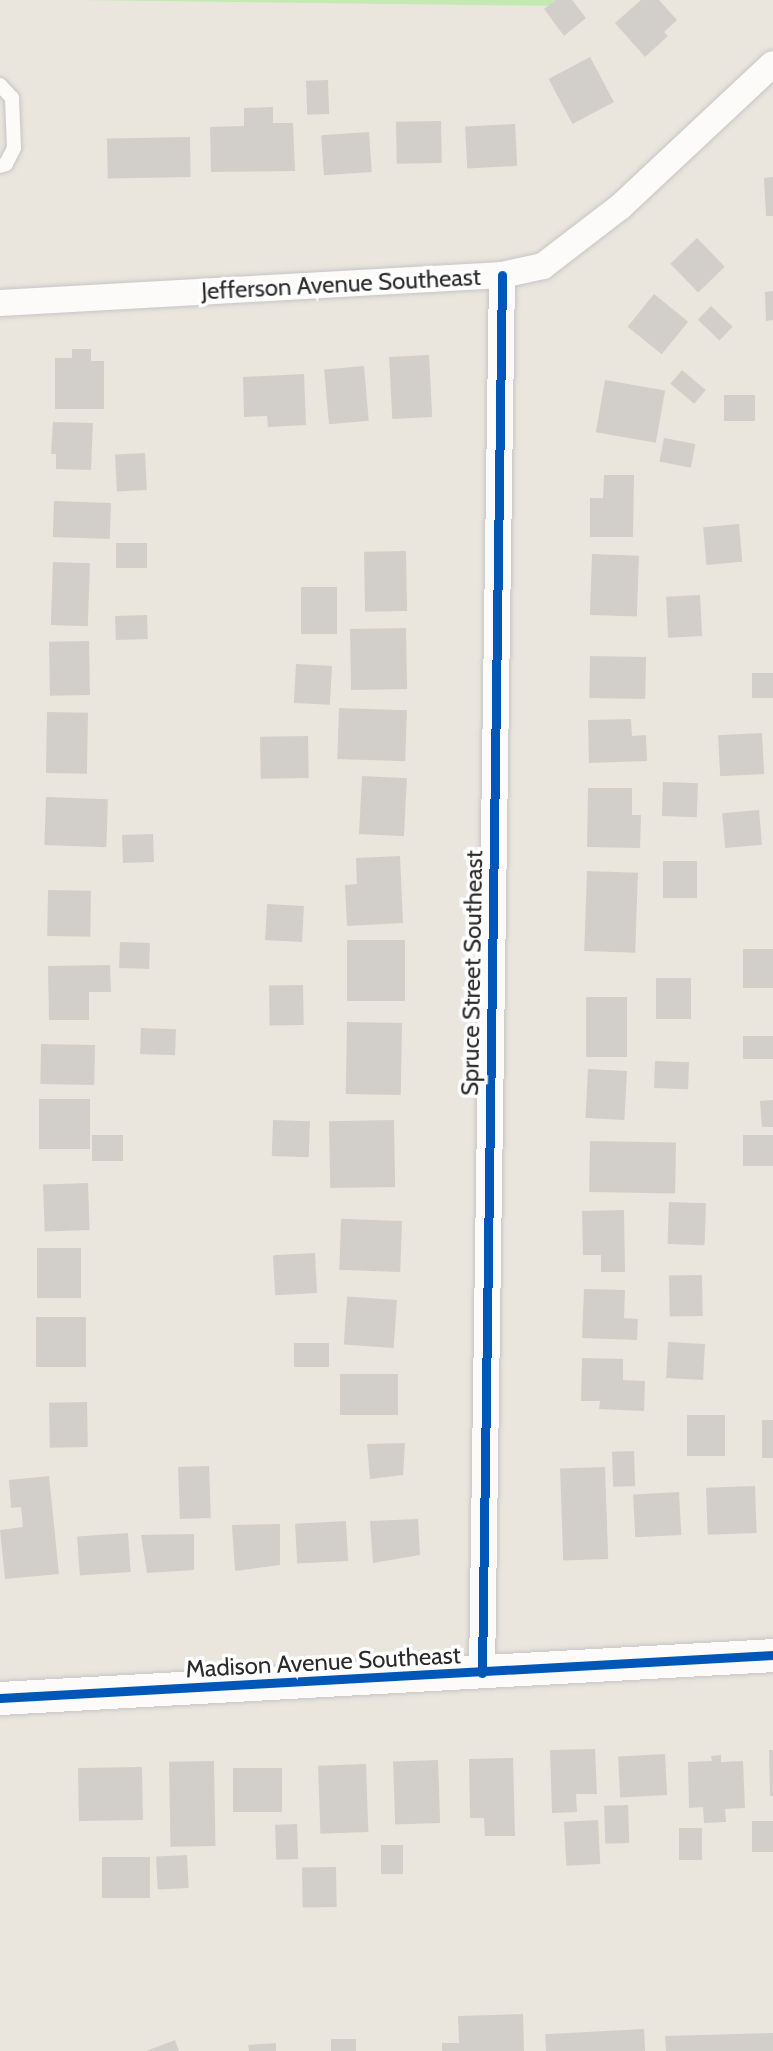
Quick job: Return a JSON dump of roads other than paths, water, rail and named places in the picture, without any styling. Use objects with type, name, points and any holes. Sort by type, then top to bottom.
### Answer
[{"type":"street","name":"Jefferson Avenue Southeast","points":[[0,303],[502,275],[543,266],[620,207],[773,64]]},
{"type":"street","name":"Spruce Street Southeast","points":[[482,1673],[502,275]]},
{"type":"street","name":"Madison Avenue Southeast","points":[[0,1698],[773,1655]]},
{"type":"lane","points":[[0,85],[12,98],[14,148],[6,164],[0,166]]}]
